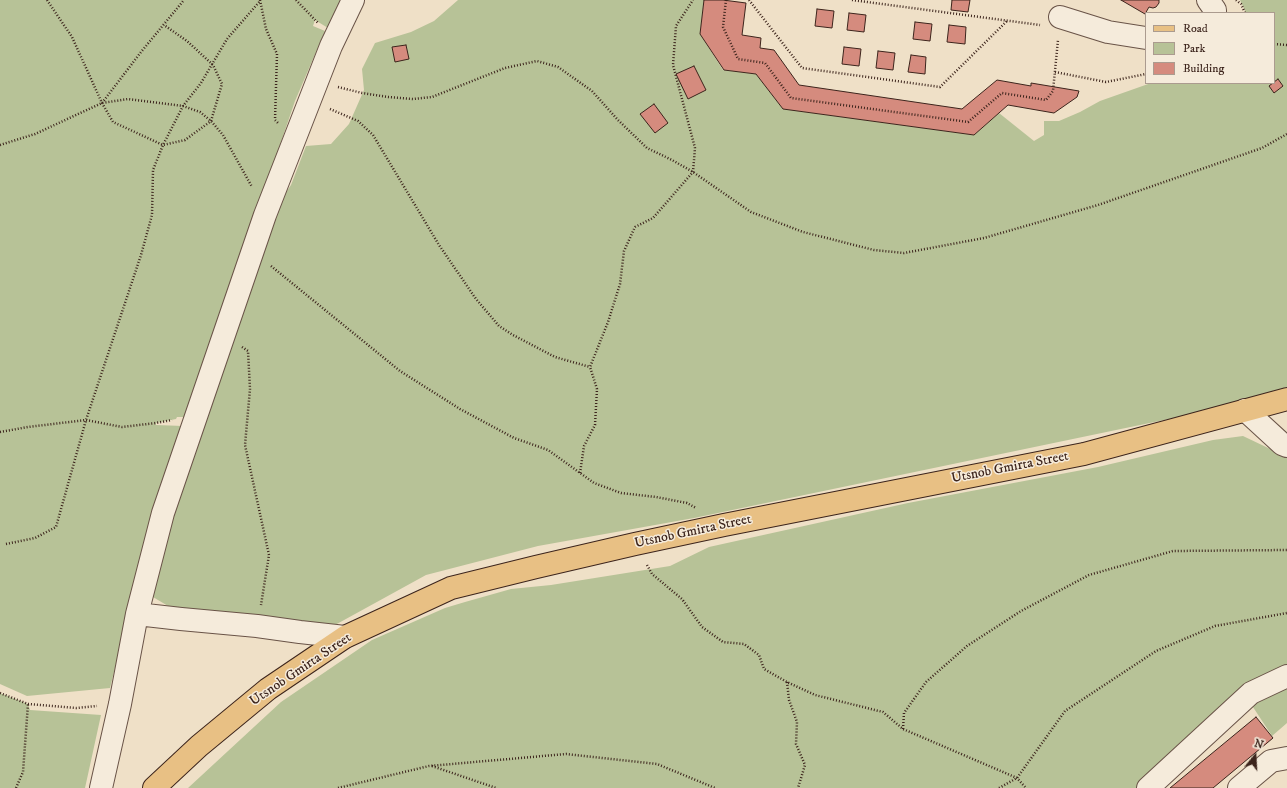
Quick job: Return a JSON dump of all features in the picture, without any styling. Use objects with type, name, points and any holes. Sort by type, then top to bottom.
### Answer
[{"type":"main road","name":"Utsnob Gmirta Street","points":[[154,788],[199,746],[268,689],[345,637],[451,588],[536,567],[724,525],[1084,454],[1287,399]]},
{"type":"lane","points":[[101,788],[120,704],[137,614],[163,513],[265,214],[336,35],[353,0]]},
{"type":"lane","points":[[1208,0],[1215,12]]},
{"type":"lane","points":[[1060,22],[1145,38]]},
{"type":"lane","points":[[1245,410],[1282,444],[1287,446]]},
{"type":"lane","points":[[137,614],[257,626],[345,637]]},
{"type":"lane","points":[[1148,788],[1251,693],[1287,676]]},
{"type":"lane","points":[[1239,788],[1271,761],[1287,758]]},
{"type":"path","points":[[47,0],[72,37],[102,103],[113,122],[163,145],[185,140],[211,121],[222,84],[213,64],[187,41],[164,25]]},
{"type":"path","points":[[102,103],[141,52],[184,0]]},
{"type":"path","points":[[6,544],[35,538],[56,527],[86,420],[141,255],[152,215],[152,170],[183,106],[201,83],[227,39],[260,0]]},
{"type":"path","points":[[260,0],[266,29],[277,54],[275,120],[294,141]]},
{"type":"path","points":[[296,0],[315,21],[336,35]]},
{"type":"path","points":[[580,473],[584,446],[595,425],[597,389],[590,368],[618,292],[624,251],[635,227],[653,218],[693,172],[695,148],[673,65],[676,26],[693,0]]},
{"type":"path","points":[[726,0],[723,27],[738,59],[764,63],[791,98],[968,122],[1002,93],[1046,100],[1053,91],[1060,22],[1007,21],[852,0]]},
{"type":"path","points":[[749,0],[802,68],[940,87],[1007,21]]},
{"type":"path","points":[[1236,0],[1241,4],[1245,12]]},
{"type":"path","points":[[1275,44],[1287,45]]},
{"type":"path","points":[[313,91],[362,93],[388,97],[432,98],[505,68],[537,61],[558,67],[576,78],[592,91],[618,120],[647,148],[693,172],[751,212],[803,232],[874,250],[904,253],[984,238],[1098,205],[1262,148],[1287,134]]},
{"type":"path","points":[[1055,72],[1106,82],[1145,74]]},
{"type":"path","points":[[313,91],[358,121],[372,135],[439,245],[476,299],[499,326],[555,357],[590,368]]},
{"type":"path","points":[[0,145],[35,134],[102,103],[128,99],[183,106],[200,112],[211,121],[223,135],[265,214]]},
{"type":"path","points":[[253,252],[400,372],[460,409],[514,438],[548,450],[594,483],[621,493],[656,497],[686,503],[724,525]]},
{"type":"path","points":[[223,334],[248,351],[250,389],[245,445],[269,556],[257,626]]},
{"type":"path","points":[[0,432],[86,420],[122,427],[176,419],[193,426]]},
{"type":"path","points":[[636,544],[652,574],[682,599],[702,627],[723,642],[744,644],[759,655],[764,668],[787,682],[814,695],[883,712],[903,729],[1017,778],[1026,788]]},
{"type":"path","points":[[903,729],[904,713],[926,682],[967,646],[1021,611],[1089,574],[1173,551],[1287,550]]},
{"type":"path","points":[[999,788],[1017,778],[1065,711],[1156,651],[1215,626],[1287,613]]},
{"type":"path","points":[[787,682],[789,700],[797,722],[796,744],[805,764],[798,788]]},
{"type":"path","points":[[0,693],[28,704],[76,708],[120,704]]},
{"type":"path","points":[[16,788],[23,772],[28,704]]},
{"type":"path","points":[[338,788],[429,766],[566,754],[658,764],[715,788]]},
{"type":"path","points":[[429,766],[496,788]]},
{"type":"green space","points":[[0,0],[341,0],[328,28],[315,20],[313,26],[325,31],[295,101],[187,417],[177,417],[176,419],[156,423],[156,425],[183,426],[148,533],[110,688],[27,696],[0,684]]},
{"type":"green space","points":[[458,0],[704,0],[700,34],[723,70],[756,74],[783,109],[974,135],[999,113],[1034,141],[1044,135],[1044,121],[1059,121],[1100,101],[1148,84],[1275,84],[1275,12],[1246,12],[1240,0],[1287,0],[1287,387],[1188,415],[694,518],[538,546],[426,575],[335,625],[178,612],[153,597],[171,515],[245,291],[284,195],[291,185],[306,146],[331,144],[349,124],[364,90],[362,69],[375,43],[411,32],[434,21]]},
{"type":"green space","points":[[1243,436],[1287,457],[1287,671],[1245,692],[1137,788],[188,788],[281,702],[372,640],[445,608],[511,589],[551,585],[670,566],[709,547],[908,503],[1098,467],[1213,440]]},
{"type":"green space","points":[[1287,684],[1287,723],[1272,736],[1251,704]]},
{"type":"green space","points":[[0,693],[28,704],[30,710],[101,715],[85,788],[0,788]]},
{"type":"building","points":[[704,0],[723,0],[746,3],[742,35],[761,38],[760,48],[774,50],[799,85],[962,109],[997,80],[1031,86],[1031,83],[1079,91],[1077,97],[1054,113],[1008,105],[974,135],[783,109],[756,74],[724,70],[700,34]]},
{"type":"building","points":[[952,0],[970,0],[968,12],[951,10]]},
{"type":"building","points":[[1121,0],[1159,0],[1156,7],[1149,7],[1145,14]]},
{"type":"building","points":[[817,9],[834,11],[832,28],[815,26]]},
{"type":"building","points":[[849,13],[866,15],[864,32],[847,30]]},
{"type":"building","points":[[915,22],[932,24],[930,41],[913,39]]},
{"type":"building","points":[[949,25],[966,27],[965,44],[947,42]]},
{"type":"building","points":[[406,45],[409,59],[395,62],[392,47]]},
{"type":"building","points":[[844,47],[861,49],[859,66],[842,64]]},
{"type":"building","points":[[878,51],[895,53],[893,70],[876,68]]},
{"type":"building","points":[[911,55],[926,57],[925,74],[908,72]]},
{"type":"building","points":[[694,66],[706,90],[688,99],[676,74]]},
{"type":"building","points":[[1278,79],[1283,86],[1274,93],[1269,86],[1275,84],[1275,81]]},
{"type":"building","points":[[654,104],[668,123],[655,133],[640,114]]},
{"type":"building","points":[[1256,717],[1273,738],[1213,788],[1170,788]]}]
